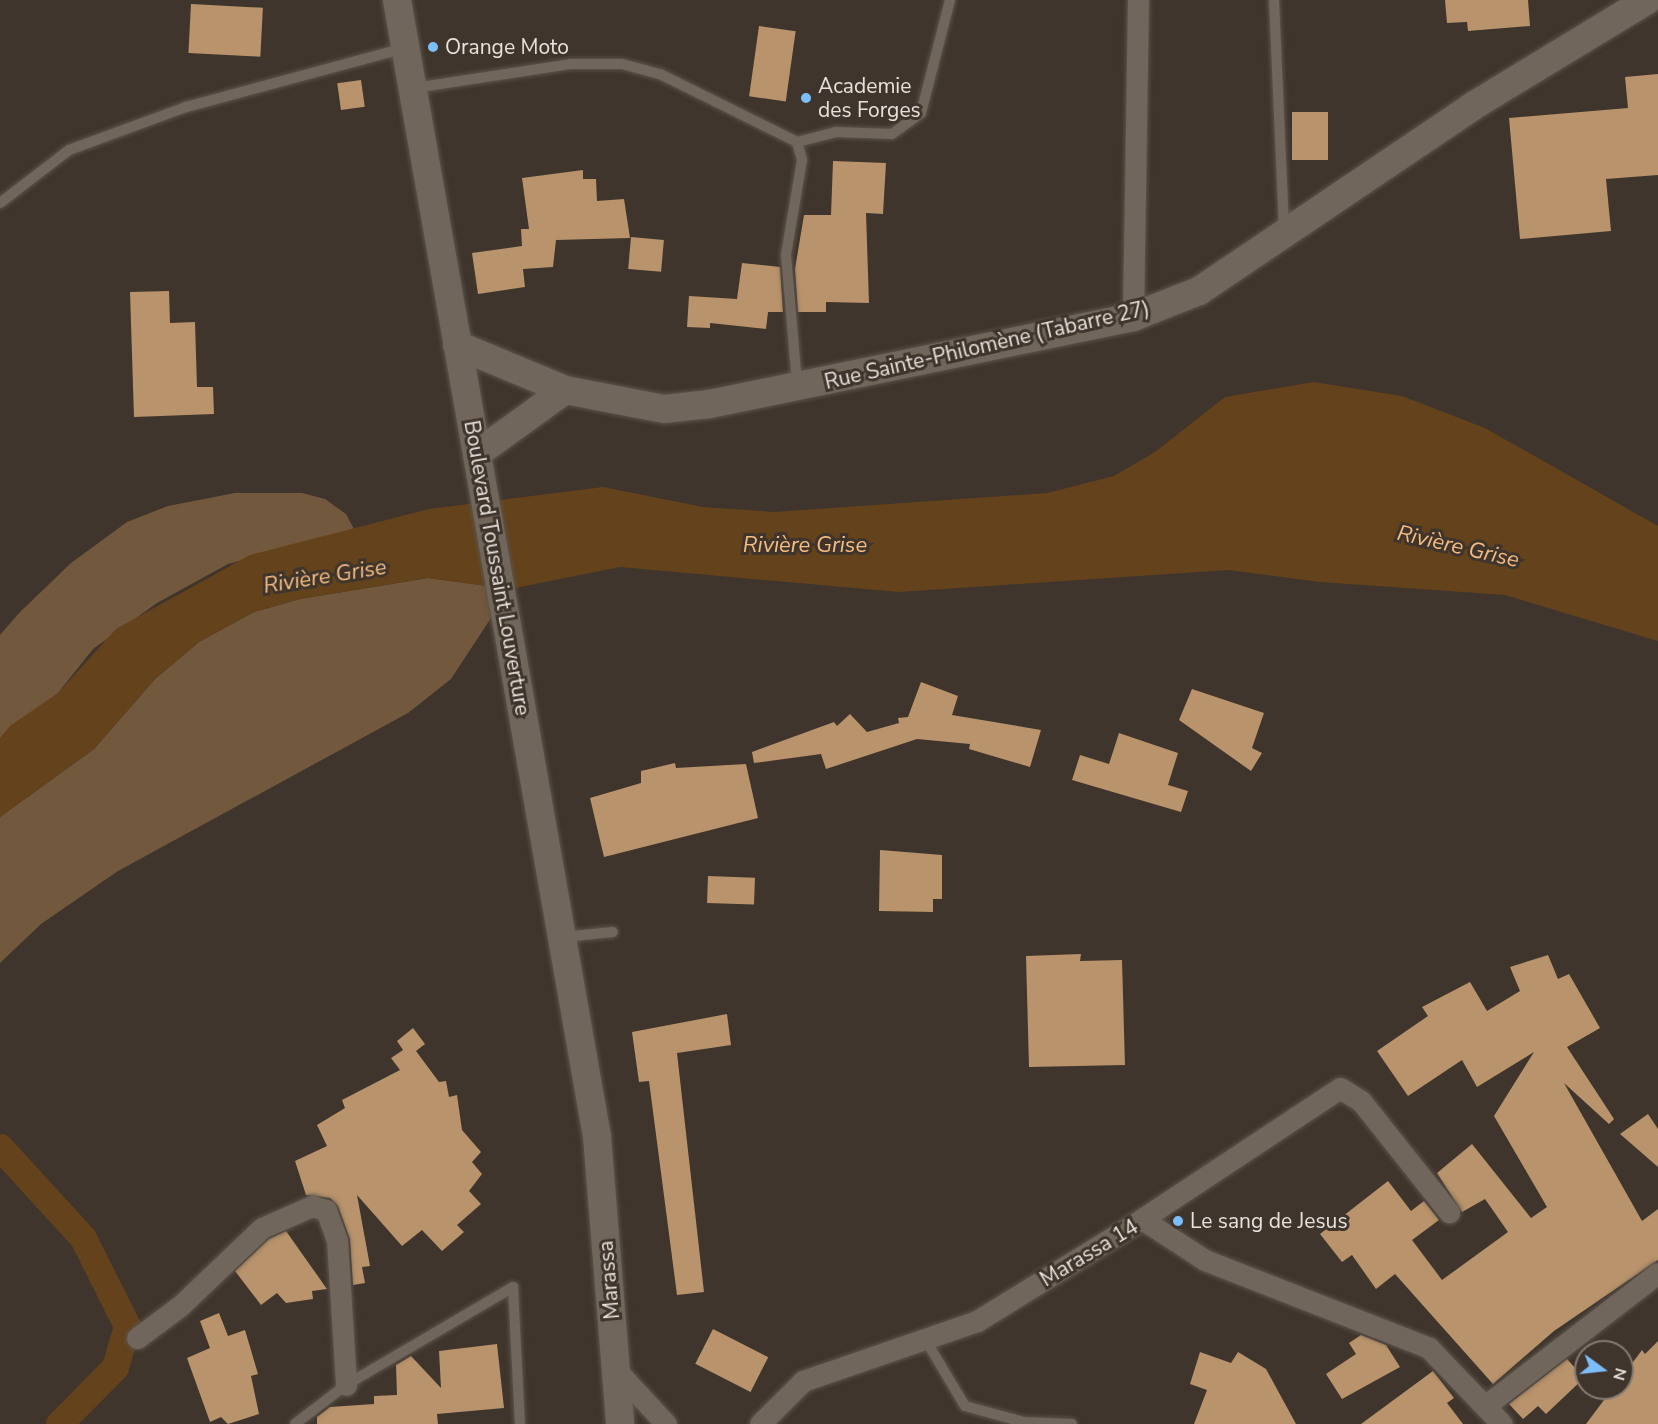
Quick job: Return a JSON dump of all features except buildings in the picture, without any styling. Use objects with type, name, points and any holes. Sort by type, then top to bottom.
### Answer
[{"type":"main road","name":"Boulevard Toussaint Louverture","points":[[397,0],[597,1136]]},
{"type":"main road","name":"Rue Sainte-Philomène (Tabarre 27)","points":[[457,345],[565,390],[664,409],[798,387],[1133,317],[1199,291],[1473,106],[1647,0]]},
{"type":"main road","points":[[479,459],[565,390]]},
{"type":"main road","name":"Marassa","points":[[597,1136],[616,1371],[616,1424]]},
{"type":"street","points":[[1133,317],[1138,0]]},
{"type":"street","points":[[1142,1219],[1340,1088],[1361,1101],[1449,1212]]},
{"type":"street","points":[[137,1338],[180,1306],[262,1228],[298,1210],[319,1208],[332,1220],[337,1240],[346,1385]]},
{"type":"street","name":"Marassa 14","points":[[760,1424],[803,1381],[977,1321],[1142,1219],[1205,1260],[1429,1348],[1502,1424]]},
{"type":"street","points":[[1485,1406],[1658,1273]]},
{"type":"street","points":[[616,1371],[666,1424]]},
{"type":"lane","points":[[411,89],[570,64],[622,64],[660,74],[797,142],[836,132],[892,134],[921,113],[950,0]]},
{"type":"lane","points":[[1274,0],[1284,234]]},
{"type":"lane","points":[[0,203],[69,150],[186,107],[405,47]]},
{"type":"lane","points":[[797,142],[802,160],[786,255],[798,387]]},
{"type":"lane","points":[[563,937],[613,932]]},
{"type":"lane","points":[[295,1424],[346,1385],[513,1287],[520,1424]]},
{"type":"lane","points":[[926,1339],[965,1406],[1023,1422],[1072,1424]]},
{"type":"shaded area","points":[[235,493],[302,493],[325,499],[346,514],[354,529],[228,564],[157,603],[93,649],[58,693],[0,738],[0,635],[19,613],[71,563],[127,522],[168,506]]},
{"type":"shaded area","points":[[428,578],[510,589],[451,679],[408,713],[118,871],[41,924],[0,963],[0,817],[94,749],[155,679],[199,642],[254,612],[300,599]]},
{"type":"water","name":"Rivière Grise","points":[[1314,382],[1402,396],[1485,428],[1658,526],[1658,641],[1505,595],[1320,582],[1229,570],[899,592],[620,567],[510,589],[428,578],[300,599],[254,612],[199,642],[155,679],[94,749],[0,817],[0,738],[10,726],[58,693],[116,629],[250,555],[429,509],[603,487],[703,507],[774,512],[1047,493],[1114,476],[1155,452],[1225,397]]},
{"type":"waterway","points":[[0,1147],[83,1238],[127,1326],[115,1367],[59,1424]]},
{"type":"place","name":"Orange Moto","points":[[433,47]]},
{"type":"place","name":"Academie des Forges","points":[[806,98]]},
{"type":"place","name":"Le sang de Jesus","points":[[1178,1221]]}]
